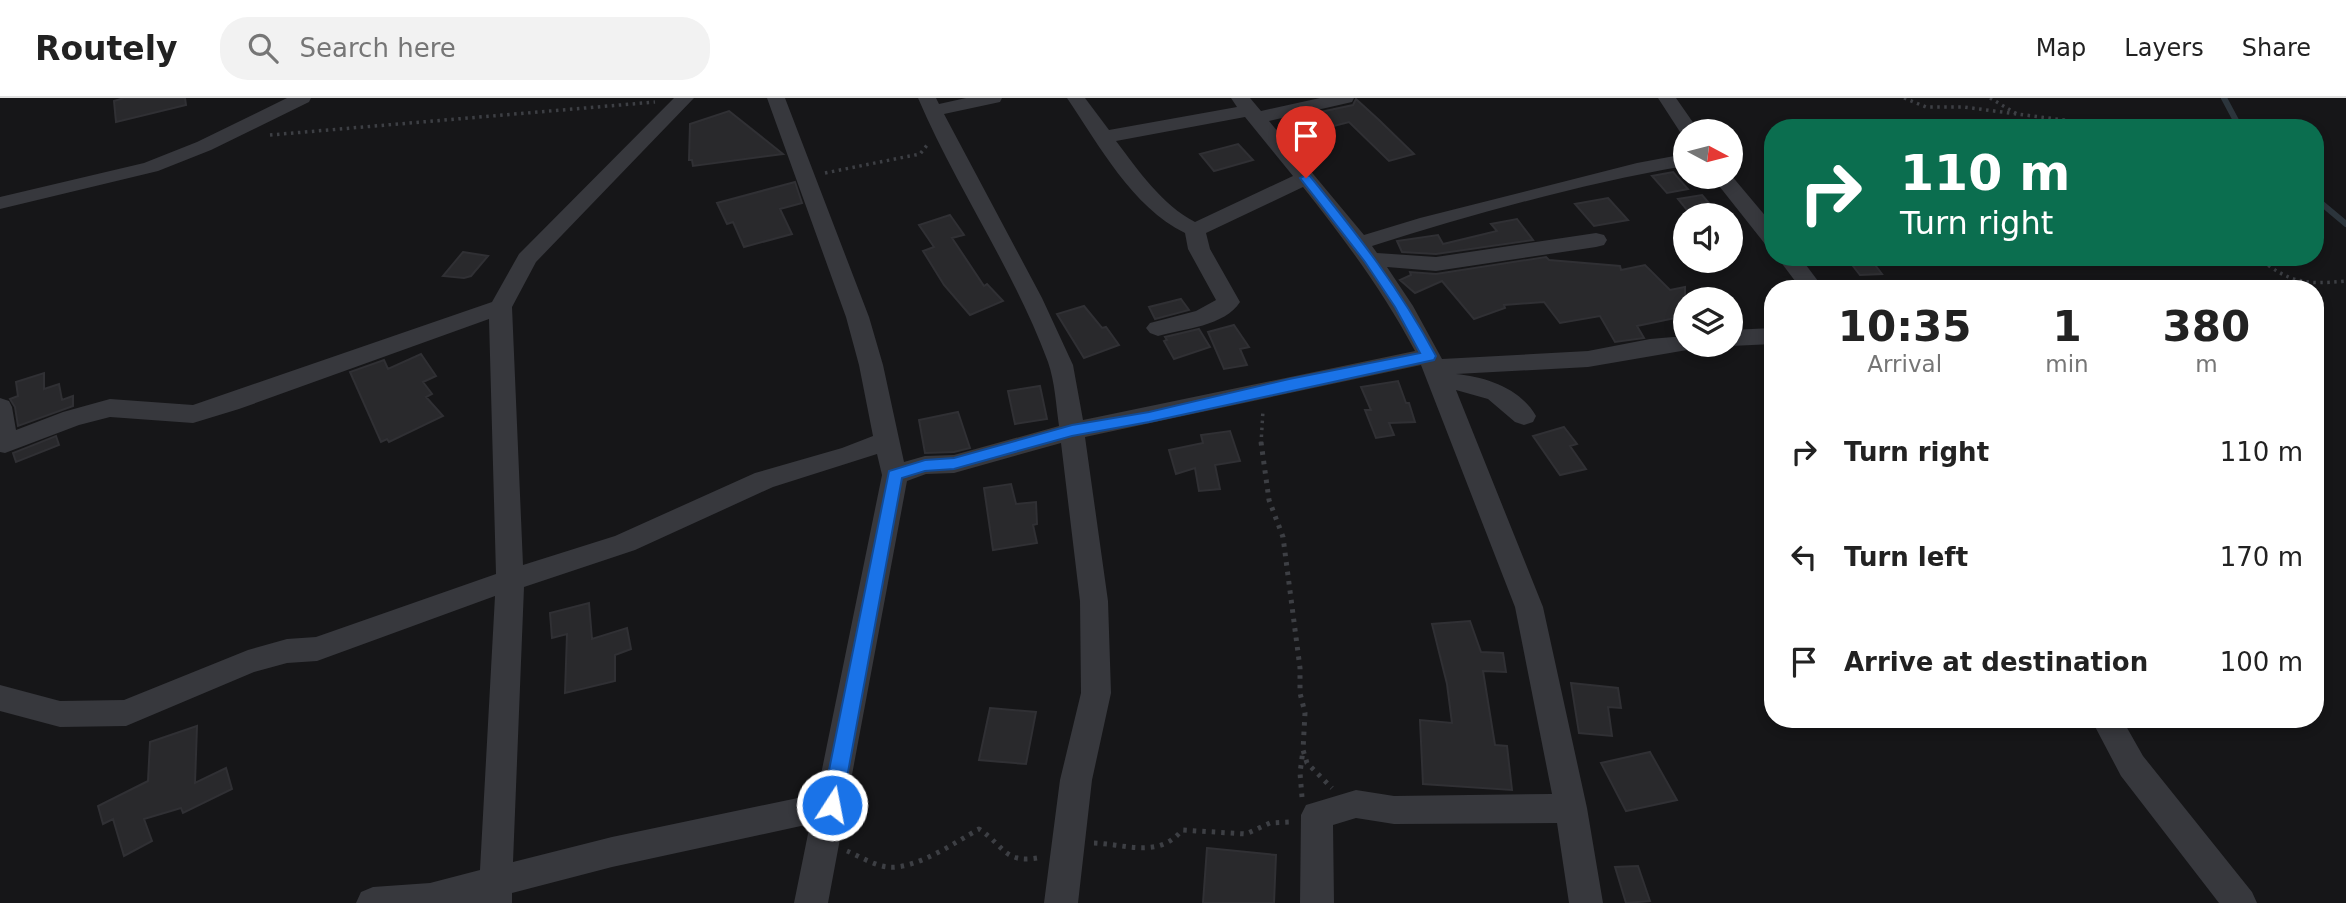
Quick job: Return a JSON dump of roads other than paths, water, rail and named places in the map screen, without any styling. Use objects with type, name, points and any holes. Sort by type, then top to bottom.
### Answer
[{"type":"street","points":[[0,203],[151,167],[204,146],[302,98]]},
{"type":"street","points":[[776,98],[821,207],[868,351],[884,441],[895,475],[811,903]]},
{"type":"street","points":[[993,98],[930,105],[945,139],[1031,298],[1061,365],[1072,431],[1094,601],[1096,693],[1076,779],[1061,903]]},
{"type":"street","points":[[1076,98],[1148,193],[1186,227],[1195,230],[1306,178]]},
{"type":"street","points":[[1103,137],[1148,131],[1249,108],[1345,98]]},
{"type":"street","points":[[1667,98],[1681,119]]},
{"type":"street","points":[[496,893],[510,581],[501,307],[527,259],[684,99]]},
{"type":"street","points":[[1249,108],[1365,251],[1402,306],[1434,368],[1468,448],[1529,607],[1571,808],[1586,903]]},
{"type":"street","points":[[1365,251],[1427,222],[1673,162]]},
{"type":"street","points":[[1732,189],[1764,228]]},
{"type":"street","points":[[1158,328],[1203,317],[1229,302],[1199,249],[1195,230]]},
{"type":"street","points":[[1365,251],[1436,264],[1596,240]]},
{"type":"street","points":[[1795,266],[1806,280]]},
{"type":"street","points":[[0,407],[5,444],[72,418],[110,408],[194,414],[501,307]]},
{"type":"street","points":[[1743,337],[1764,336]]},
{"type":"street","points":[[895,475],[925,466],[954,464],[1072,431],[1149,417],[1270,389],[1434,368],[1588,359],[1673,345]]},
{"type":"street","points":[[1434,368],[1491,390],[1524,415]]},
{"type":"street","points":[[0,698],[60,714],[126,713],[248,662],[286,651],[317,649],[441,603],[625,543],[764,480],[850,455],[884,441]]},
{"type":"street","points":[[2111,728],[2132,766],[2240,903]]},
{"type":"street","points":[[1317,903],[1317,815],[1356,804],[1394,810],[1571,808]]},
{"type":"street","points":[[373,903],[496,893],[612,852],[832,805]]},
{"type":"waterway","points":[[2224,98],[2235,119]]},
{"type":"waterway","points":[[2324,206],[2346,224]]}]
